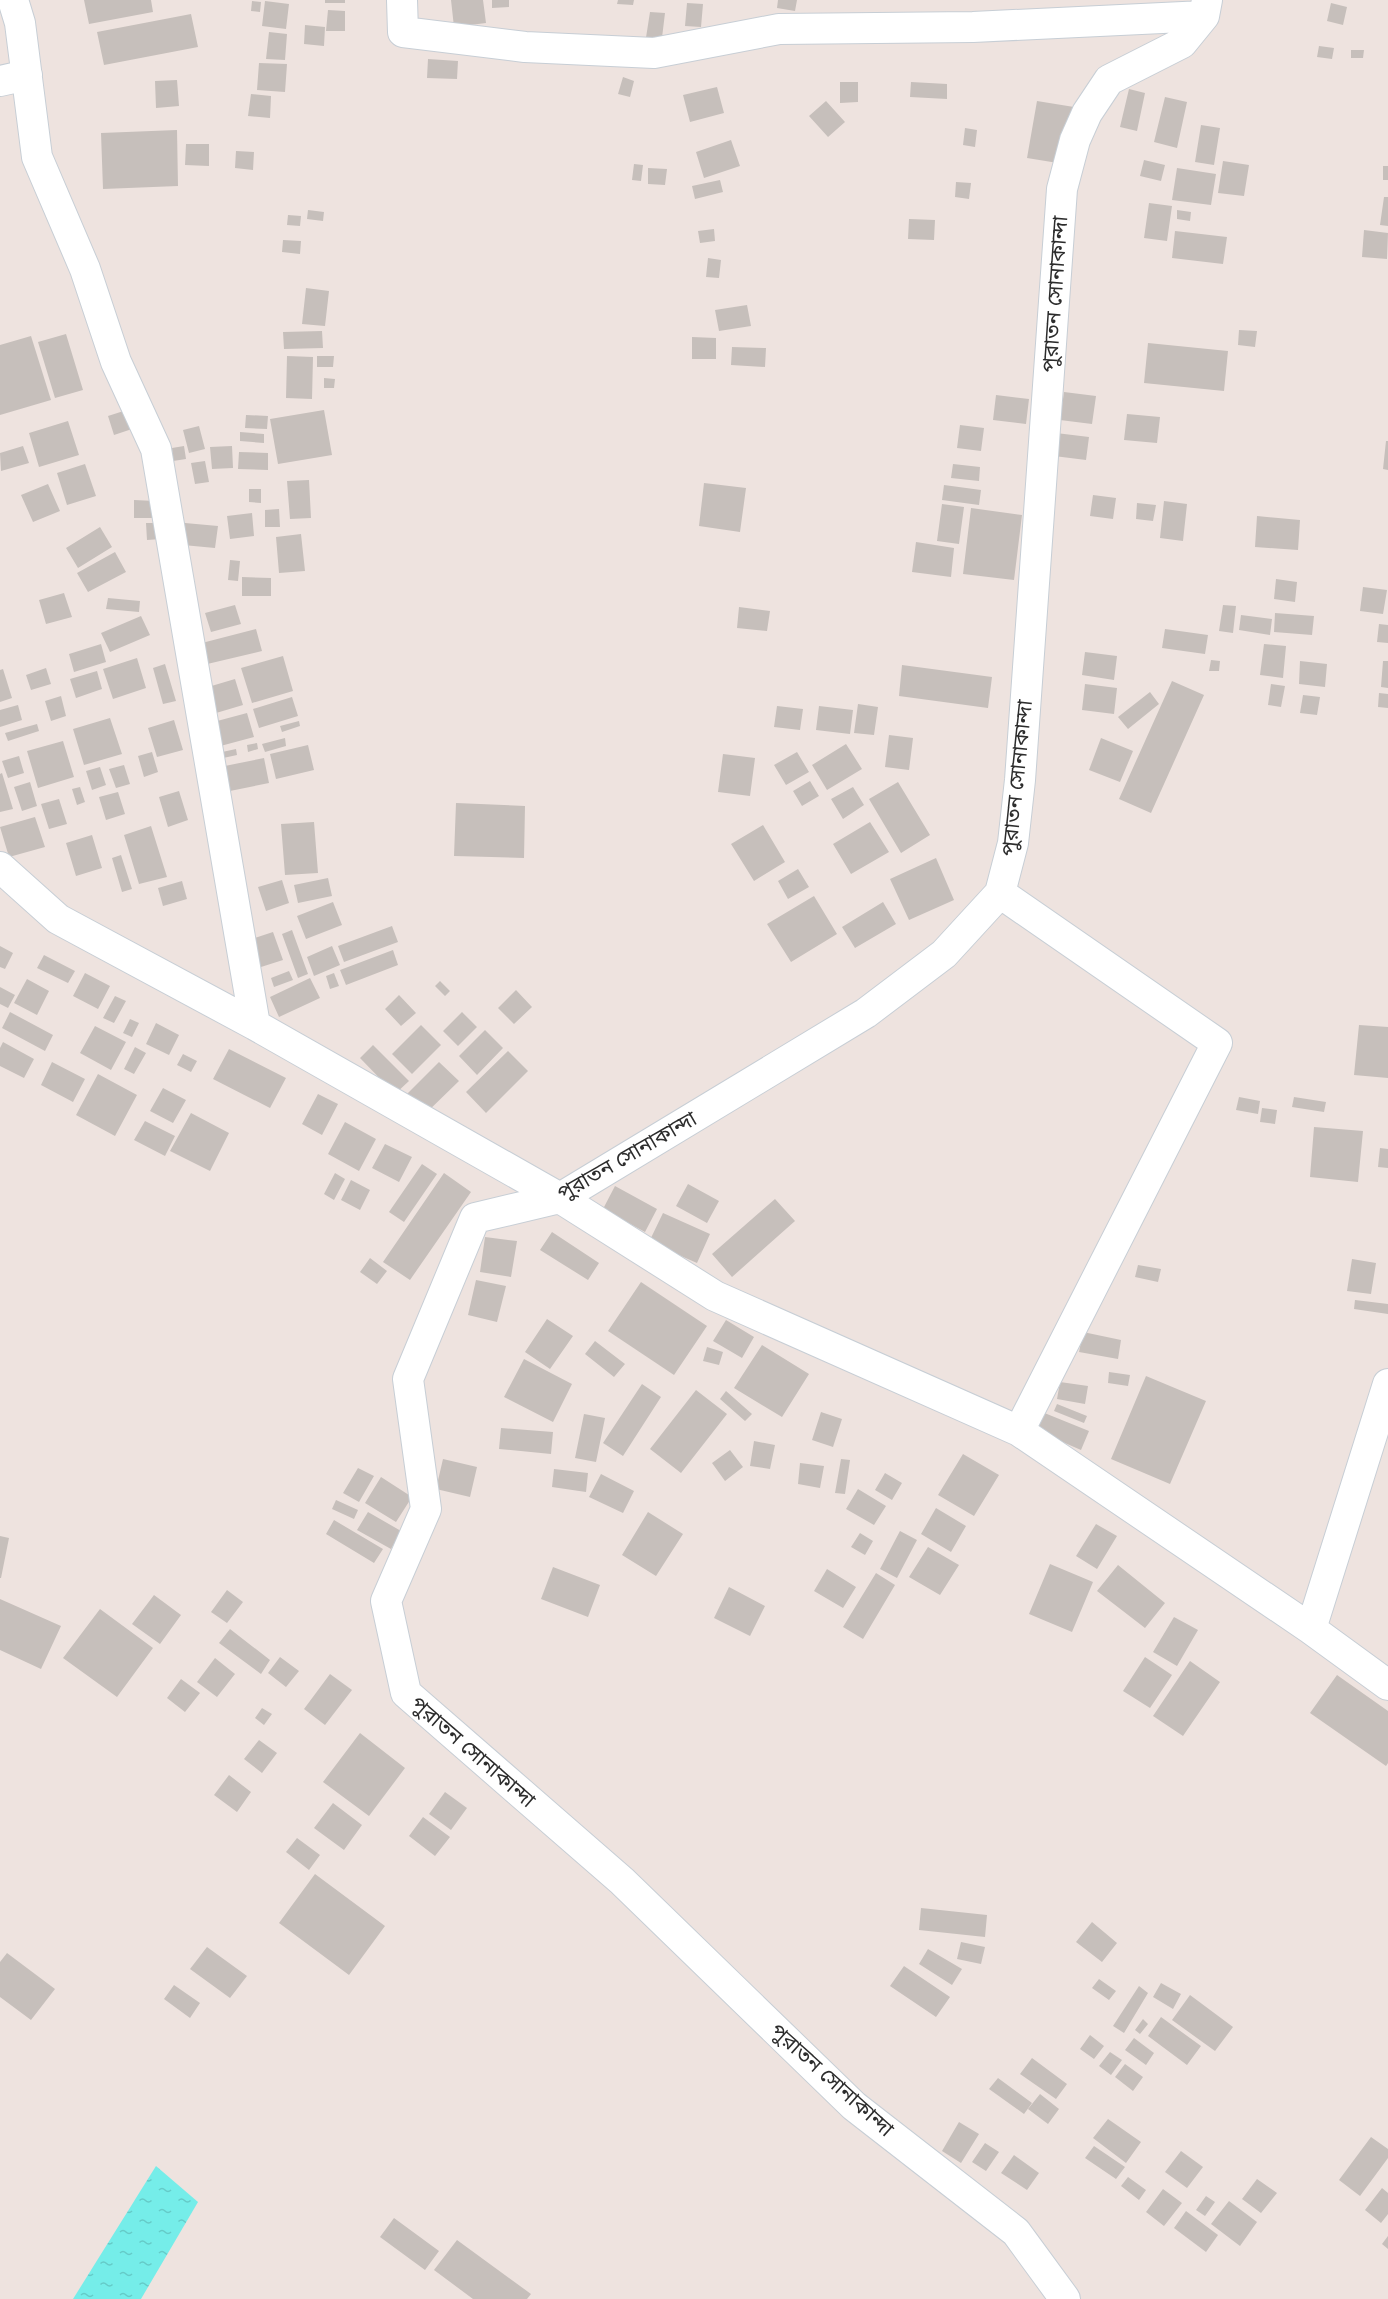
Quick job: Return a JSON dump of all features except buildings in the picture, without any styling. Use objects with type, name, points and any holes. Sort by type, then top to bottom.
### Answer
[{"type":"street","points":[[13,0],[20,23],[13,78],[37,157],[85,268],[116,362],[156,450],[255,1025]]},
{"type":"street","points":[[402,0],[403,32],[525,47],[654,53],[779,29],[973,27],[1206,8]]},
{"type":"street","name":"পুরাতন সোনাকান্দা","points":[[1065,2299],[1016,2232],[854,2106],[622,1881],[406,1693],[386,1601],[426,1509],[408,1379],[475,1218],[560,1198],[866,1013],[944,954],[999,893],[1013,843],[1020,780],[1062,189],[1075,140],[1087,113],[1108,80],[1182,43],[1206,8]]},
{"type":"street","points":[[0,867],[58,919],[255,1025],[560,1198],[715,1296],[1019,1431],[1311,1629],[1388,1685]]},
{"type":"street","points":[[999,893],[1217,1043],[1019,1431]]},
{"type":"street","points":[[1311,1629],[1388,1384]]},
{"type":"water","points":[[156,2166],[198,2202],[141,2299],[73,2299]]}]
